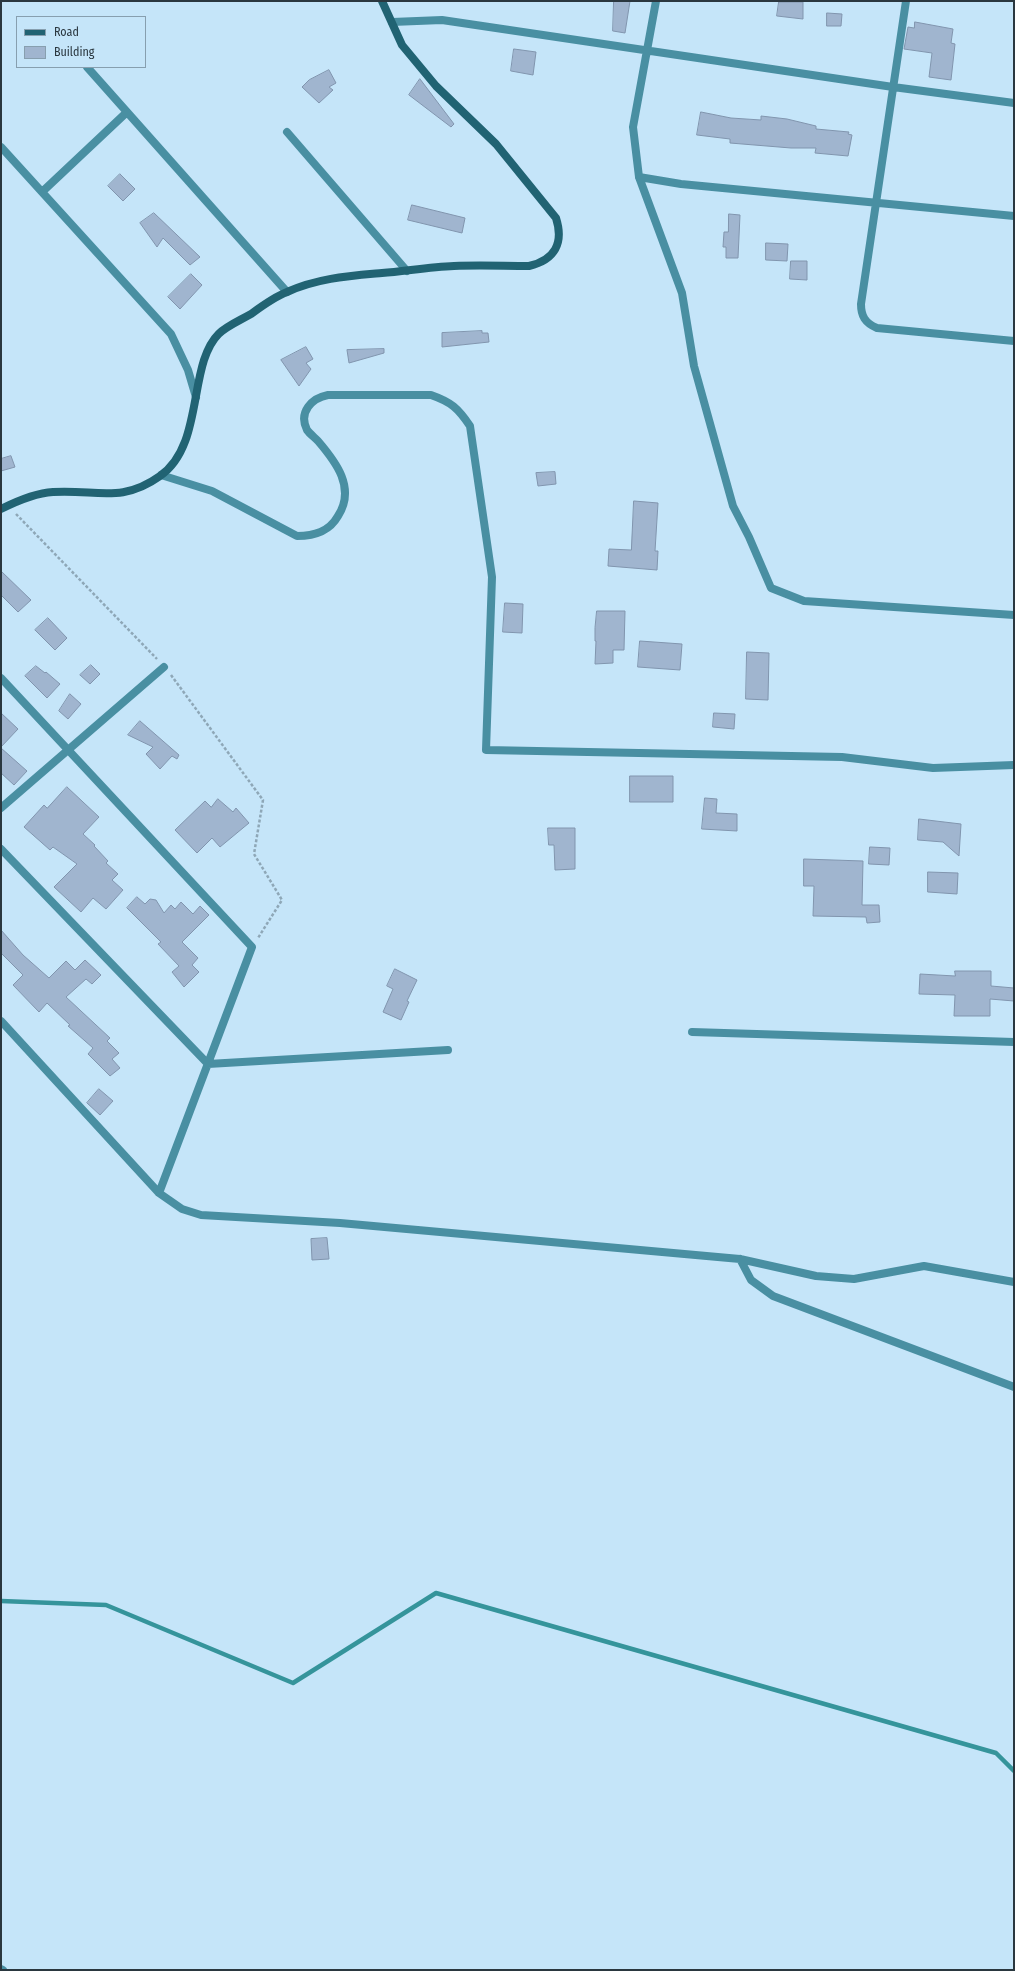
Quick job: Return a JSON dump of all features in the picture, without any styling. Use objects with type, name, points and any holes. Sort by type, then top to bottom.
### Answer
[{"type":"street","points":[[4,507],[19,500],[52,492],[86,492],[112,495],[138,489],[162,476],[179,455],[189,430],[206,355],[218,335],[231,324],[287,292],[331,277],[453,266],[529,266],[539,264],[549,258],[556,249],[560,239],[560,228],[550,209],[496,144],[436,86],[402,45],[382,1]]},
{"type":"street","points":[[656,1],[633,127],[639,177],[682,293],[694,366],[733,506],[771,588],[804,601],[1014,615]]},
{"type":"street","points":[[906,1],[861,310],[866,322],[877,328],[1014,341]]},
{"type":"street","points":[[392,22],[442,20],[893,87],[1014,103]]},
{"type":"street","points":[[88,68],[287,292]]},
{"type":"street","points":[[42,192],[127,112]]},
{"type":"street","points":[[287,132],[407,271]]},
{"type":"street","points":[[1,147],[171,334],[188,370],[196,397]]},
{"type":"street","points":[[639,177],[681,184],[1014,216]]},
{"type":"street","points":[[162,476],[212,490],[296,536],[311,536],[324,531],[335,522],[343,510],[346,496],[344,482],[338,468],[306,428],[305,412],[308,405],[313,400],[328,395],[432,396],[447,401],[461,412],[470,426],[492,578],[486,750],[842,757],[933,768],[1014,765]]},
{"type":"street","points":[[1,808],[164,667]]},
{"type":"street","points":[[1,678],[252,947],[159,1193]]},
{"type":"street","points":[[1,849],[208,1064],[448,1050]]},
{"type":"street","points":[[1,1021],[159,1193],[182,1209],[201,1215],[340,1223],[740,1259],[816,1276],[854,1279],[924,1266],[1014,1282]]},
{"type":"street","points":[[692,1032],[1014,1042]]},
{"type":"street","points":[[740,1259],[751,1280],[773,1296],[1014,1387]]},
{"type":"path","points":[[4,507],[164,667],[263,800],[254,854],[282,900],[252,947]]},
{"type":"building","points":[[614,1],[630,1],[625,33],[613,31]]},
{"type":"building","points":[[779,2],[803,2],[803,19],[777,16]]},
{"type":"building","points":[[827,13],[842,14],[841,26],[827,26]]},
{"type":"building","points":[[915,22],[953,29],[951,43],[955,44],[951,80],[929,77],[932,53],[904,49],[908,27],[914,28]]},
{"type":"building","points":[[514,49],[536,52],[533,75],[511,71]]},
{"type":"building","points":[[329,70],[336,83],[329,87],[333,90],[319,103],[302,87],[309,80]]},
{"type":"building","points":[[420,79],[454,124],[451,127],[409,95]]},
{"type":"building","points":[[701,112],[731,118],[761,120],[761,116],[787,119],[816,126],[816,129],[849,132],[848,134],[852,135],[848,156],[815,153],[816,148],[791,148],[730,143],[730,139],[697,135]]},
{"type":"building","points":[[120,174],[135,189],[123,201],[108,186]]},
{"type":"building","points":[[412,205],[465,218],[462,233],[408,220]]},
{"type":"building","points":[[154,213],[200,257],[190,265],[163,238],[157,247],[140,223]]},
{"type":"building","points":[[729,214],[740,215],[738,258],[726,258],[726,247],[723,247],[724,232],[728,232]]},
{"type":"building","points":[[766,243],[788,244],[787,261],[766,260]]},
{"type":"building","points":[[791,261],[807,261],[807,280],[790,279]]},
{"type":"building","points":[[191,274],[202,285],[180,309],[168,297]]},
{"type":"building","points":[[482,331],[482,333],[488,333],[489,342],[442,347],[442,333]]},
{"type":"building","points":[[306,347],[313,359],[306,363],[311,369],[299,386],[281,360]]},
{"type":"building","points":[[384,349],[384,353],[349,363],[347,350]]},
{"type":"building","points":[[11,456],[15,467],[1,471],[1,459]]},
{"type":"building","points":[[555,472],[556,484],[538,486],[536,473]]},
{"type":"building","points":[[634,501],[658,503],[655,551],[658,551],[657,570],[608,566],[609,549],[631,550]]},
{"type":"building","points":[[1,571],[31,600],[18,612],[1,595]]},
{"type":"building","points":[[505,603],[523,604],[522,633],[503,632]]},
{"type":"building","points":[[597,611],[625,611],[624,650],[613,650],[613,663],[595,664],[595,628]]},
{"type":"building","points":[[48,618],[67,638],[55,650],[35,630]]},
{"type":"building","points":[[640,641],[682,644],[680,670],[638,667]]},
{"type":"building","points":[[747,652],[769,653],[768,700],[746,699]]},
{"type":"building","points":[[91,665],[100,674],[90,684],[80,675]]},
{"type":"building","points":[[36,666],[60,684],[47,698],[25,676]]},
{"type":"building","points":[[70,694],[81,704],[68,719],[59,711]]},
{"type":"building","points":[[1,713],[18,729],[1,747]]},
{"type":"building","points":[[714,713],[735,714],[734,729],[713,727]]},
{"type":"building","points":[[140,721],[179,755],[177,759],[172,756],[160,769],[146,754],[153,747],[128,735]]},
{"type":"building","points":[[1,748],[27,771],[14,785],[1,773]]},
{"type":"building","points":[[630,776],[673,776],[673,802],[630,802]]},
{"type":"building","points":[[67,787],[99,817],[83,834],[95,845],[94,846],[108,861],[106,863],[118,874],[112,880],[123,890],[106,909],[93,898],[81,912],[54,887],[77,864],[53,847],[50,850],[24,827],[44,805],[47,808]]},
{"type":"building","points":[[705,798],[717,799],[716,813],[737,814],[737,831],[702,829]]},
{"type":"building","points":[[218,799],[233,812],[236,808],[249,823],[220,847],[212,838],[197,853],[175,830],[205,801],[211,807]]},
{"type":"building","points":[[919,819],[961,824],[959,856],[943,842],[918,840]]},
{"type":"building","points":[[548,828],[575,828],[575,869],[555,870],[554,845],[549,845]]},
{"type":"building","points":[[870,847],[890,848],[889,865],[869,864]]},
{"type":"building","points":[[804,859],[863,861],[862,905],[879,905],[880,922],[867,923],[866,917],[813,916],[814,886],[804,886]]},
{"type":"building","points":[[928,872],[958,873],[957,894],[928,892]]},
{"type":"building","points":[[137,897],[145,904],[150,899],[156,900],[164,913],[171,905],[175,909],[181,902],[193,914],[200,906],[209,915],[182,942],[198,958],[192,965],[199,972],[184,987],[172,972],[179,966],[158,944],[161,942],[127,908]]},
{"type":"building","points":[[1,930],[23,955],[49,978],[66,961],[75,970],[85,960],[101,975],[92,984],[86,979],[66,997],[110,1038],[107,1041],[119,1053],[112,1059],[120,1068],[110,1076],[88,1054],[93,1048],[68,1026],[70,1025],[47,1003],[39,1012],[13,985],[23,975],[1,953]]},
{"type":"building","points":[[395,969],[417,980],[407,1001],[409,1002],[401,1020],[383,1012],[393,989],[387,986]]},
{"type":"building","points":[[955,971],[991,971],[991,986],[1014,988],[1014,1001],[990,999],[990,1016],[954,1016],[955,995],[919,994],[920,974],[955,976]]},
{"type":"building","points":[[99,1089],[113,1101],[100,1115],[87,1103]]},
{"type":"building","points":[[327,1238],[329,1259],[312,1260],[311,1239]]},
{"type":"waterway","points":[[1,1601],[106,1605],[293,1683],[436,1593],[996,1753],[1014,1771]]}]
